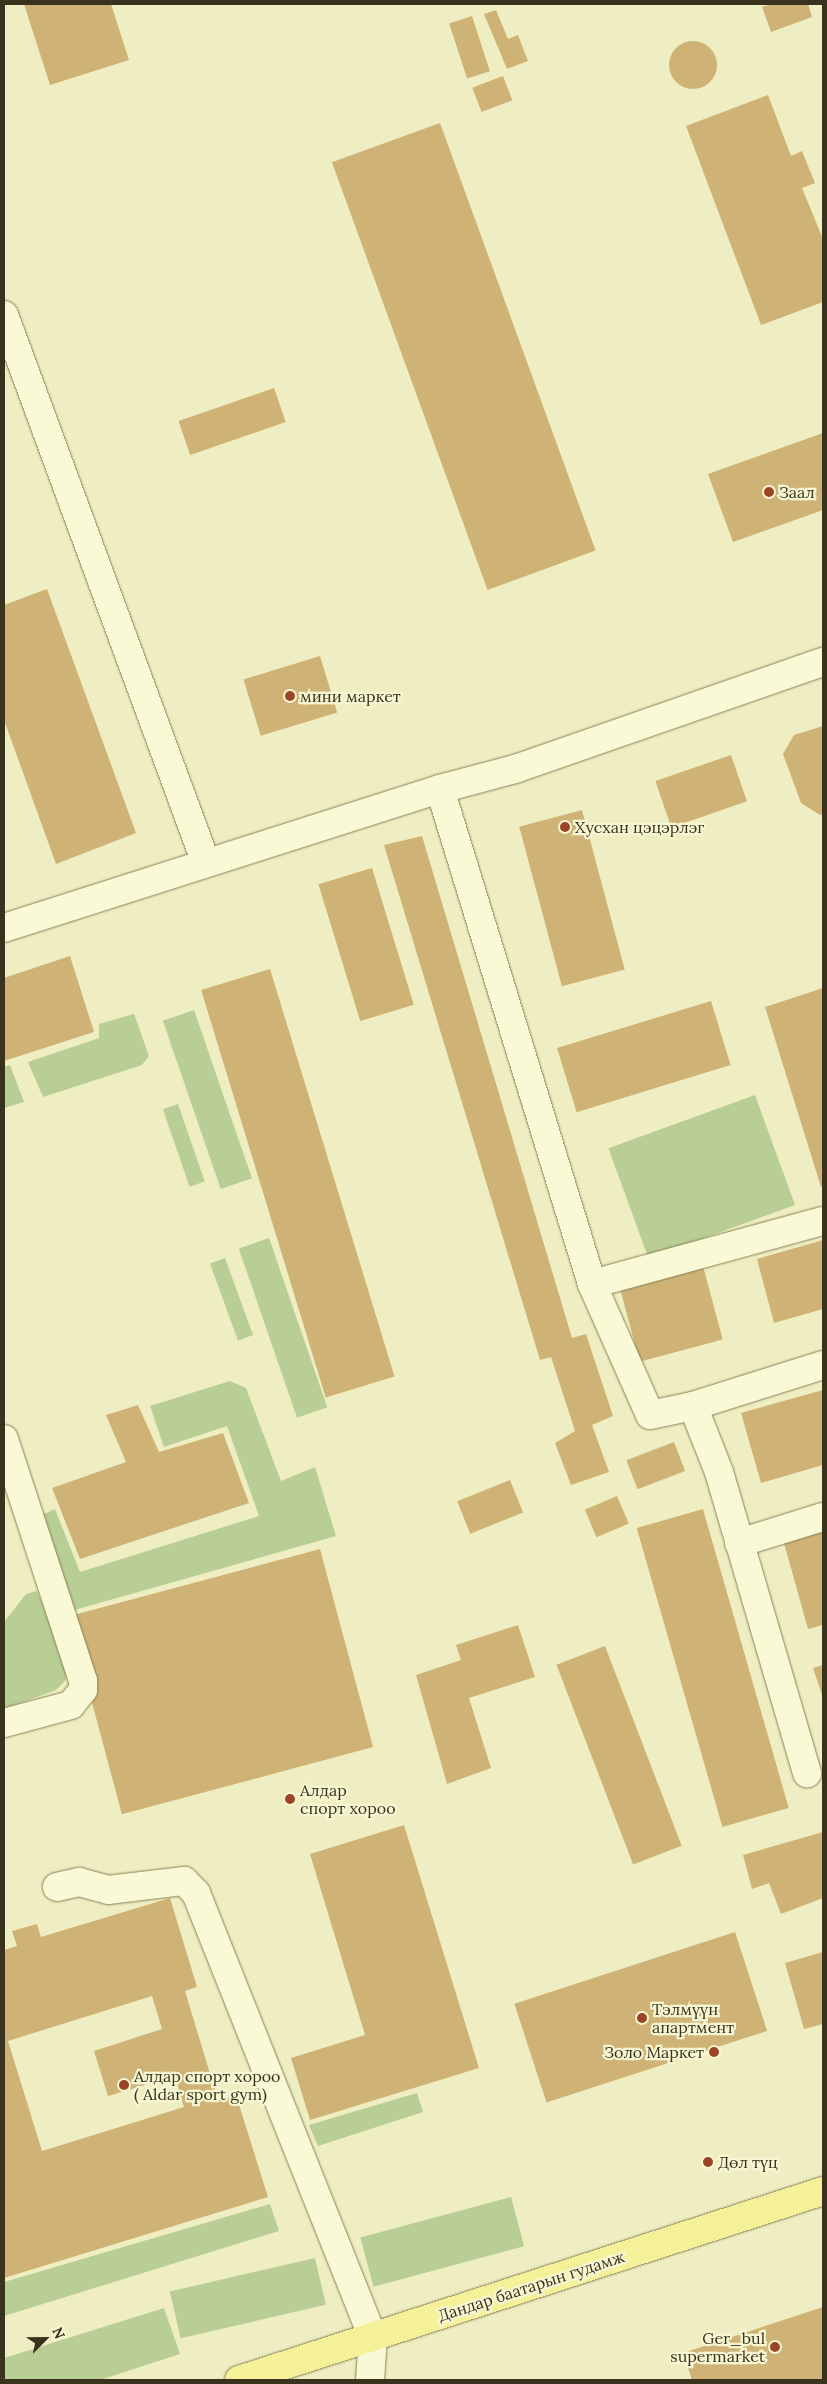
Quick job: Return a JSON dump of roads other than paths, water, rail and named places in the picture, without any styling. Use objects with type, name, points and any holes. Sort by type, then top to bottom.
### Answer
[{"type":"main road","name":"Дандар баатарын гудамж","points":[[239,2380],[823,2191]]},
{"type":"street","points":[[4,314],[206,864]]},
{"type":"street","points":[[4,928],[440,789],[515,769],[823,662]]},
{"type":"street","points":[[440,789],[592,1284],[650,1415],[692,1406],[823,1365]]},
{"type":"street","points":[[592,1284],[823,1221]]},
{"type":"street","points":[[692,1406],[719,1472],[738,1543],[807,1773]]},
{"type":"street","points":[[4,1439],[83,1681],[83,1690],[71,1705],[4,1723]]},
{"type":"street","points":[[738,1543],[823,1517]]},
{"type":"street","points":[[57,1887],[79,1882],[108,1890],[184,1881],[196,1893],[373,2337],[370,2380]]},
{"type":"place","name":"Заал","points":[[769,492]]},
{"type":"place","name":"мини маркет","points":[[290,696]]},
{"type":"place","name":"Хусхан цэцэрлэг","points":[[565,827]]},
{"type":"place","name":"Алдар спорт хороо","points":[[290,1799]]},
{"type":"place","name":"Тэлмүүн апартмент","points":[[642,2018]]},
{"type":"place","name":"Золо Маркет","points":[[714,2052]]},
{"type":"place","name":"Алдар спорт хороо ( Aldar sport gym)","points":[[124,2085]]},
{"type":"place","name":"Дөл түц","points":[[708,2162]]},
{"type":"place","name":"Ger_bul supermarket","points":[[775,2347]]}]
